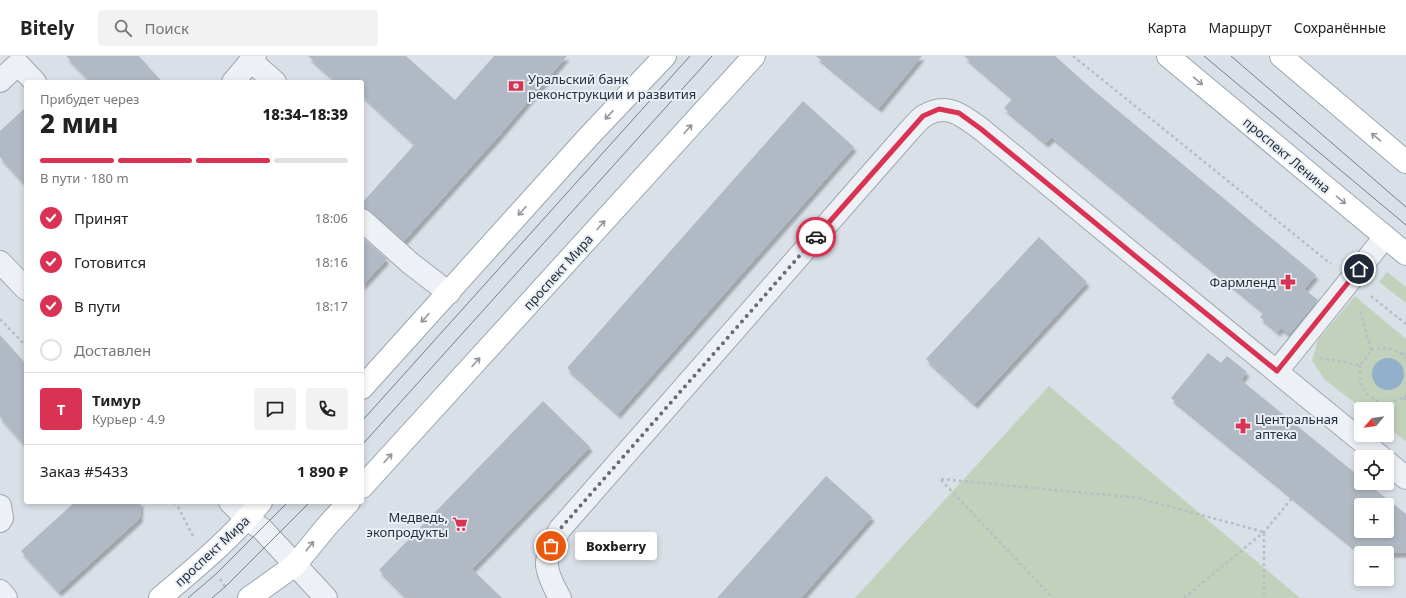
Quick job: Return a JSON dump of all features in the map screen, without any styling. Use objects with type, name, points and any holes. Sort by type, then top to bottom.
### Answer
[{"type":"main road","points":[[364,386],[585,141],[664,56]]},
{"type":"main road","name":"проспект Мира","points":[[364,485],[754,56]]},
{"type":"main road","name":"проспект Ленина","points":[[1168,56],[1406,254]]},
{"type":"main road","points":[[1281,56],[1406,162]]},
{"type":"main road","name":"проспект Мира","points":[[160,598],[205,560],[247,519],[259,504]]},
{"type":"main road","points":[[249,598],[295,565],[347,504]]},
{"type":"street","points":[[235,80],[253,59],[273,80]]},
{"type":"street","points":[[0,81],[14,60],[33,80]]},
{"type":"street","points":[[560,598],[552,584],[546,563],[551,546],[560,529],[908,132],[923,116],[939,109],[959,113],[981,129],[1373,450]]},
{"type":"street","points":[[364,222],[410,263],[448,293]]},
{"type":"street","points":[[1277,371],[1385,237]]},
{"type":"street","points":[[0,262],[24,287]]},
{"type":"street","points":[[1394,468],[1406,478]]},
{"type":"street","points":[[232,504],[247,519],[262,529],[326,598]]},
{"type":"street","points":[[0,506],[2,518],[0,521]]},
{"type":"street","points":[[0,591],[6,598]]},
{"type":"path","points":[[1073,56],[1406,324]]},
{"type":"path","points":[[1360,306],[1370,350],[1368,356],[1360,365],[1360,380],[1366,393],[1379,402],[1392,402],[1405,396],[1406,403]]},
{"type":"path","points":[[0,319],[24,344]]},
{"type":"path","points":[[1370,350],[1383,348],[1396,350],[1406,358]]},
{"type":"path","points":[[1403,355],[1406,351]]},
{"type":"path","points":[[1292,353],[1360,365]]},
{"type":"path","points":[[1053,598],[941,479],[1138,498],[1264,532]]},
{"type":"path","points":[[1184,598],[1264,532],[1294,497]]},
{"type":"path","points":[[176,504],[205,560]]},
{"type":"path","points":[[1264,532],[1264,598]]},
{"type":"green space","points":[[1387,272],[1406,287],[1406,303],[1379,282]]},
{"type":"green space","points":[[1355,296],[1406,339],[1406,441],[1394,432],[1394,402],[1354,402],[1325,380],[1312,361],[1318,340]]},
{"type":"green space","points":[[1049,386],[1300,598],[855,598]]},
{"type":"water","points":[[1385,358],[1391,358],[1400,362],[1404,374],[1400,386],[1391,390],[1385,390],[1376,386],[1372,377],[1372,371],[1376,362]]},
{"type":"building","points":[[66,56],[139,56],[160,80],[90,80]]},
{"type":"building","points":[[308,56],[406,56],[455,100],[494,56],[567,56],[497,138],[404,241],[370,211],[364,209],[364,201],[415,144],[364,97],[364,80],[335,80]]},
{"type":"building","points":[[816,56],[922,56],[879,108]]},
{"type":"building","points":[[964,56],[1055,56],[1092,89],[1316,275],[1304,289],[1318,300],[1289,334],[1281,328],[1278,332],[1260,317],[1264,312],[1052,137],[1046,143],[1004,108],[1013,98]]},
{"type":"building","points":[[803,101],[854,147],[618,414],[567,368]]},
{"type":"building","points":[[24,109],[24,183],[0,157],[0,131]]},
{"type":"building","points":[[1039,237],[1087,282],[975,404],[926,359]]},
{"type":"building","points":[[364,239],[387,259],[364,284]]},
{"type":"building","points":[[0,335],[24,362],[24,444],[0,417]]},
{"type":"building","points":[[1208,353],[1221,363],[1227,356],[1247,372],[1241,380],[1354,472],[1354,490],[1376,490],[1386,498],[1354,498],[1354,538],[1394,538],[1394,504],[1406,514],[1406,553],[1394,553],[1394,546],[1354,546],[1354,547],[1171,398]]},
{"type":"building","points":[[543,401],[590,447],[472,569],[502,598],[407,598],[379,570]]},
{"type":"building","points":[[826,476],[872,517],[801,598],[717,598]]},
{"type":"building","points":[[73,504],[141,504],[140,518],[59,592],[21,551]]},
{"type":"tram line","points":[[364,419],[690,56]]},
{"type":"tram line","points":[[364,443],[712,56]]},
{"type":"tram line","points":[[1204,56],[1406,225]]},
{"type":"tram line","points":[[1231,56],[1406,207]]},
{"type":"tram line","points":[[188,598],[216,574],[286,504]]},
{"type":"tram line","points":[[212,598],[225,587],[308,504]]},
{"type":"way so far","points":[[551,546],[560,529],[816,237]]},
{"type":"place","name":"Уральский банк реконструкции и развития","points":[[516,86]]},
{"type":"place","name":"Фармленд","points":[[1288,282]]},
{"type":"place","name":"Центральная аптека","points":[[1243,426]]},
{"type":"place","name":"Медведь, экопродукты","points":[[460,524]]},
{"type":"place","name":"Boxberry","points":[[551,546]]},
{"type":"route","points":[[816,237],[923,116],[939,109],[959,113],[981,129],[1277,371],[1359,269]]}]
